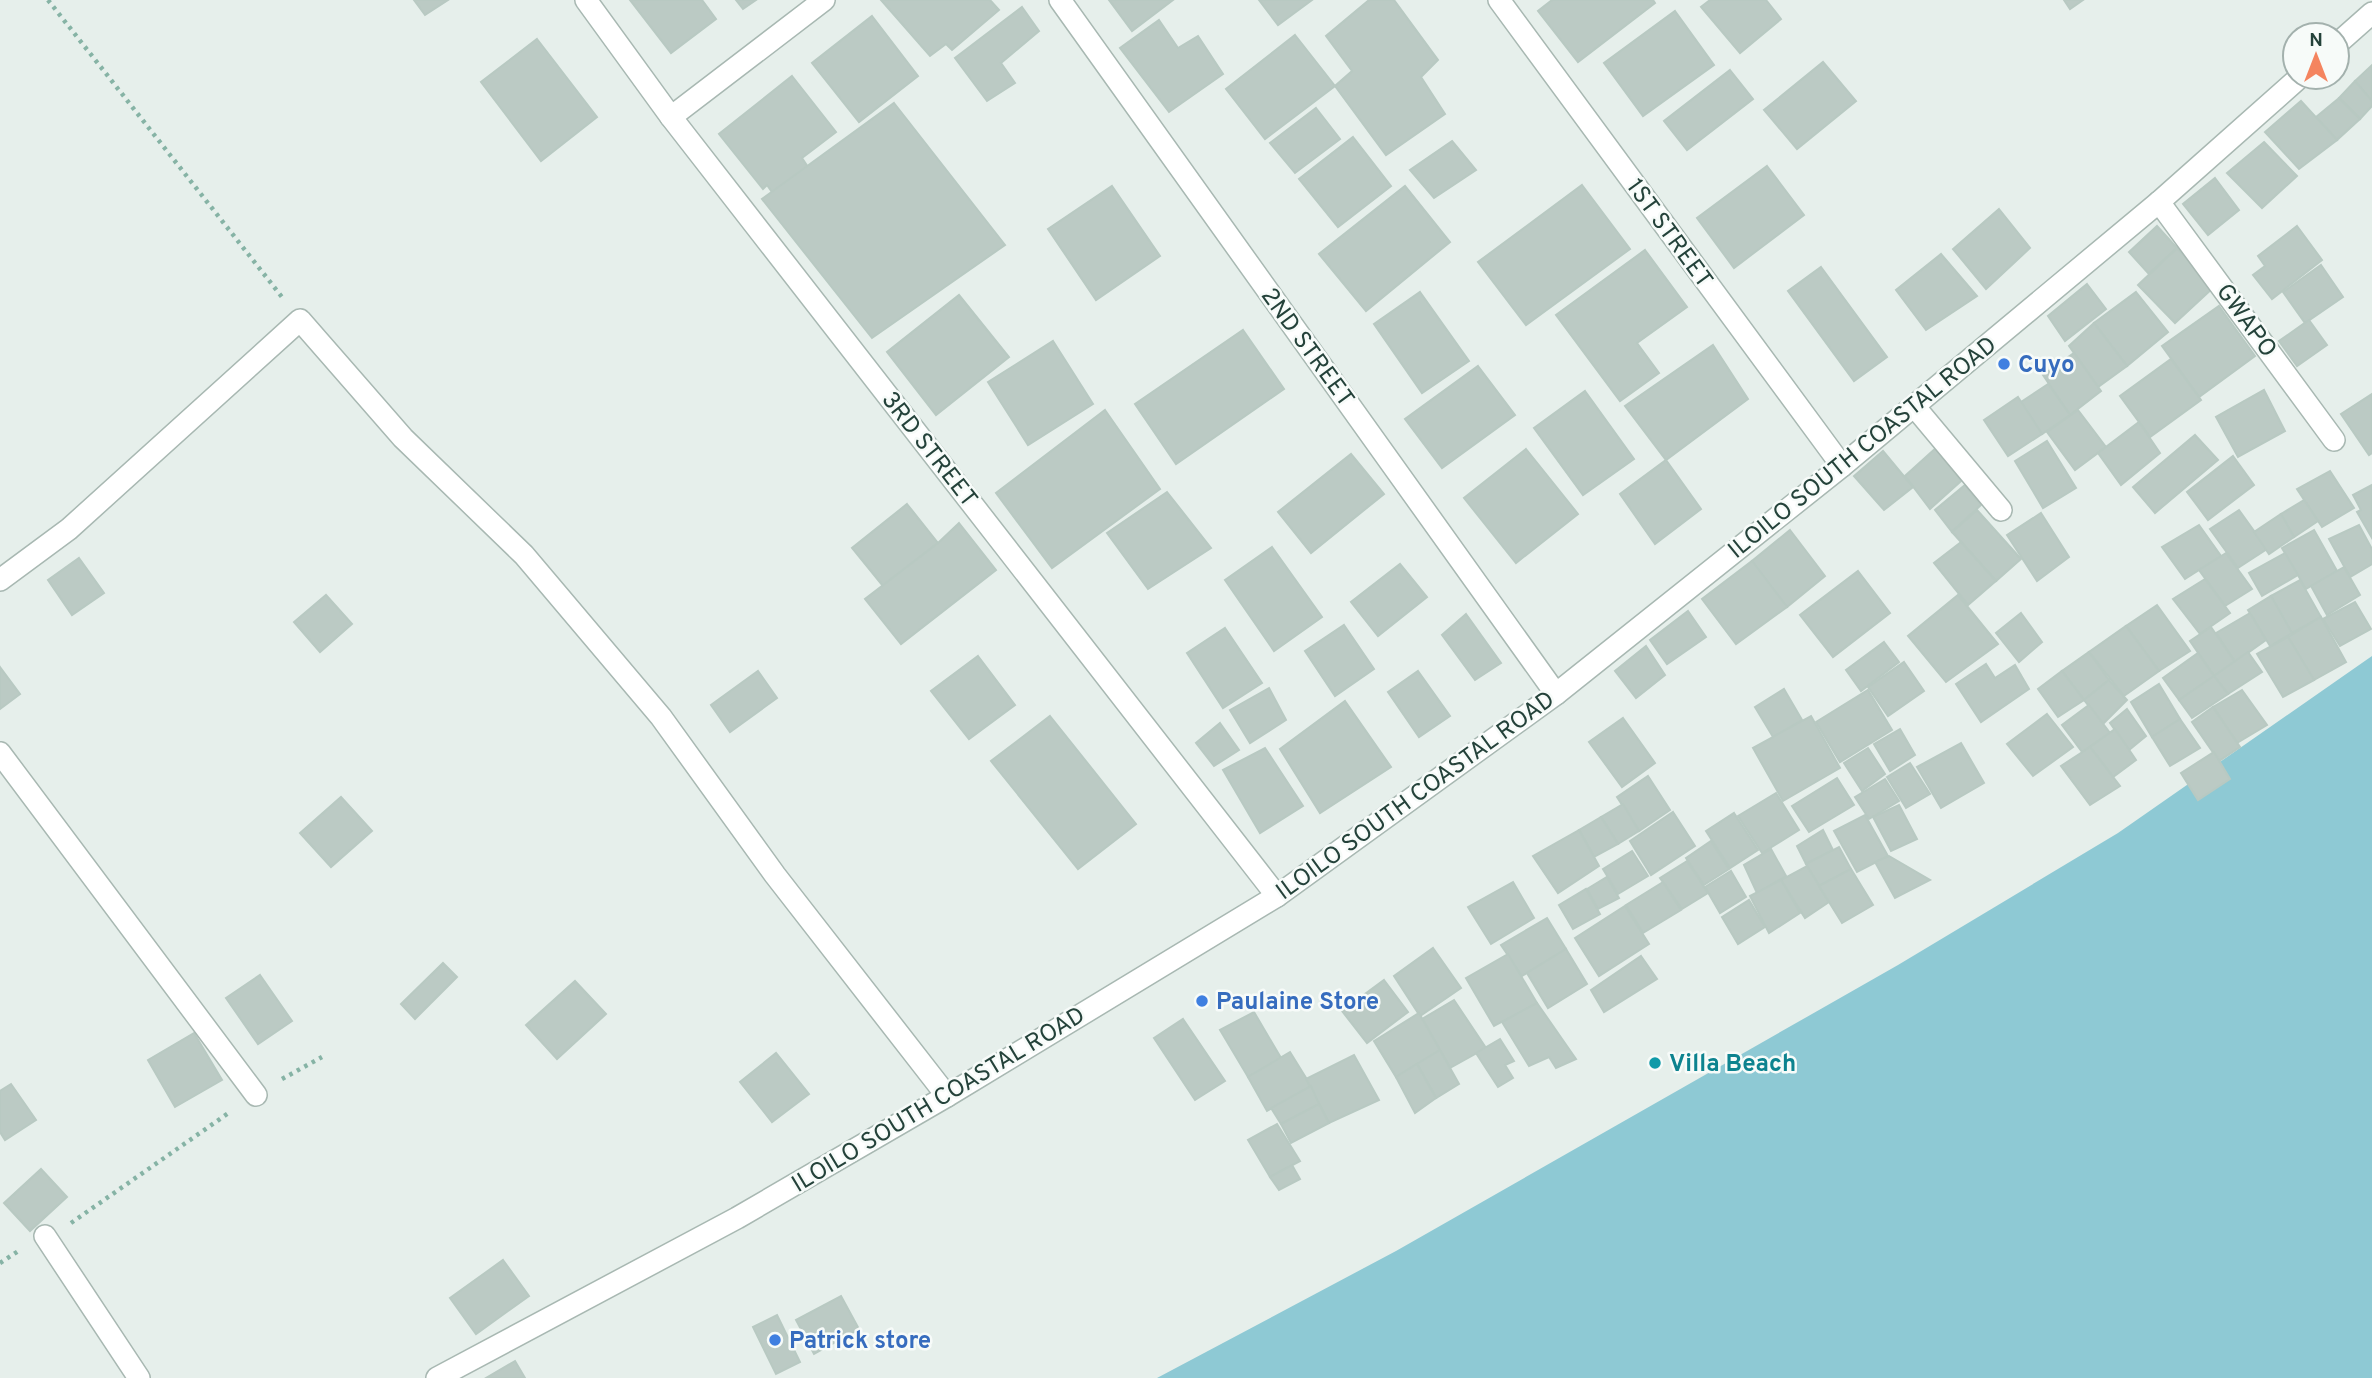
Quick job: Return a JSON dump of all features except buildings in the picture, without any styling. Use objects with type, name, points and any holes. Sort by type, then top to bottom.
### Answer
[{"type":"street","name":"3RD STREET","points":[[586,0],[671,117],[1278,896]]},
{"type":"street","points":[[671,117],[824,0]]},
{"type":"street","name":"2ND STREET","points":[[1060,0],[1556,694]]},
{"type":"street","name":"1ST STREET","points":[[1499,0],[1842,466]]},
{"type":"street","points":[[2351,32],[2372,13]]},
{"type":"street","name":"ILOILO SOUTH COASTAL ROAD","points":[[437,1378],[737,1218],[947,1096],[1278,896],[1556,694],[1842,466],[2159,202],[2284,91]]},
{"type":"street","name":"GWAPO","points":[[2159,202],[2333,440]]},
{"type":"street","points":[[0,580],[69,529],[300,320],[403,438],[524,555],[661,717],[775,875],[947,1096]]},
{"type":"street","points":[[1914,406],[2001,510]]},
{"type":"street","points":[[0,753],[256,1095]]},
{"type":"street","points":[[44,1236],[139,1378]]},
{"type":"path","points":[[48,0],[300,320]]},
{"type":"path","points":[[0,1263],[44,1236],[80,1219],[256,1095],[322,1057]]},
{"type":"water","points":[[2372,656],[2372,1378],[1157,1378],[1396,1251],[1898,965],[2118,833]]},
{"type":"place","name":"Cuyo","points":[[2004,364]]},
{"type":"place","name":"Paulaine Store","points":[[1202,1001]]},
{"type":"place","name":"Villa Beach","points":[[1655,1063]]},
{"type":"place","name":"Patrick store","points":[[775,1340]]}]
